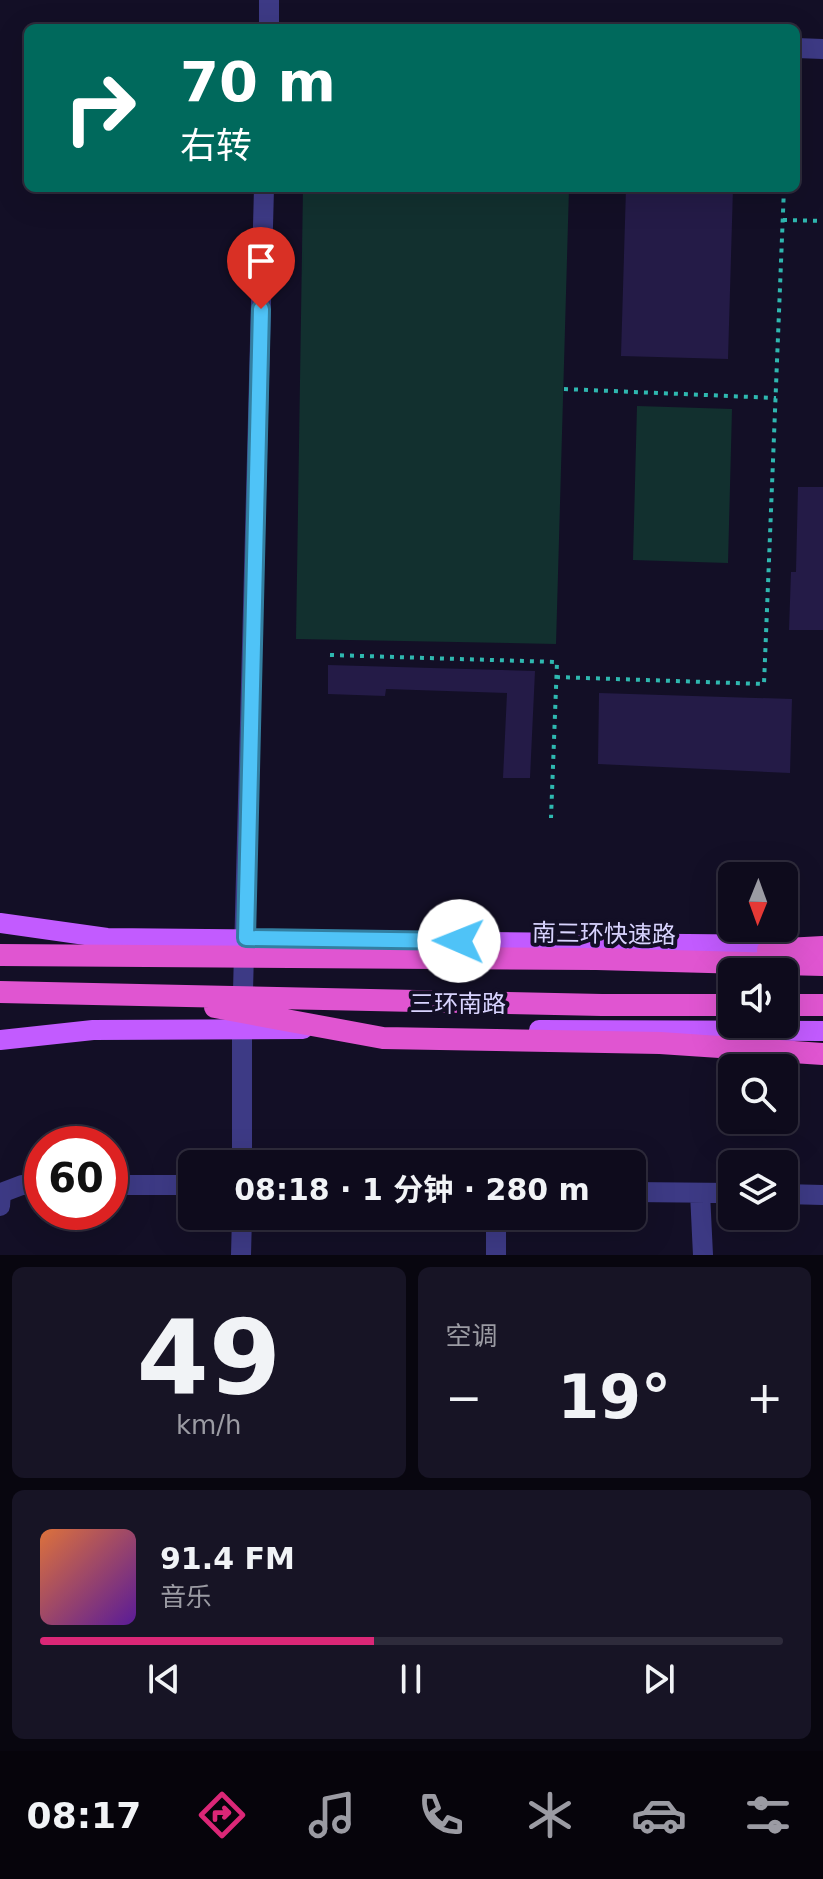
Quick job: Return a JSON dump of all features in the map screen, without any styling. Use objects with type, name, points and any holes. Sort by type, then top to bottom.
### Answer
[{"type":"highway","points":[[596,959],[823,946]]},
{"type":"highway","name":"南三环快速路","points":[[0,955],[596,959],[823,965]]},
{"type":"highway","points":[[0,992],[718,1005]]},
{"type":"highway","points":[[147,995],[383,1038],[660,1043],[823,1054]]},
{"type":"highway","points":[[798,1005],[823,1005]]},
{"type":"main road","points":[[0,923],[107,938]]},
{"type":"main road","points":[[0,934],[107,938],[823,946]]},
{"type":"main road","name":"三环南路","points":[[0,1029],[823,1031]]},
{"type":"main road","name":"三环南路","points":[[0,1040],[93,1030]]},
{"type":"street","points":[[269,0],[269,24]]},
{"type":"street","points":[[800,48],[823,49]]},
{"type":"street","points":[[242,1150],[242,1029],[264,192]]},
{"type":"street","points":[[0,1178],[24,1183]]},
{"type":"street","points":[[128,1185],[178,1185]]},
{"type":"street","points":[[0,1206],[1,1193],[24,1187]]},
{"type":"street","points":[[646,1192],[718,1193]]},
{"type":"street","points":[[700,1193],[703,1255]]},
{"type":"street","points":[[798,1194],[823,1195]]},
{"type":"street","points":[[241,1255],[242,1230]]},
{"type":"street","points":[[496,1230],[496,1255]]},
{"type":"path","points":[[556,677],[764,684],[784,192]]},
{"type":"path","points":[[783,220],[823,221]]},
{"type":"path","points":[[564,389],[776,398]]},
{"type":"path","points":[[330,655],[557,662],[551,818]]},
{"type":"green space","points":[[303,192],[569,192],[556,644],[296,639]]},
{"type":"green space","points":[[637,406],[732,409],[728,563],[633,560]]},
{"type":"building","points":[[626,192],[733,192],[728,359],[621,356]]},
{"type":"building","points":[[798,487],[823,487],[823,630],[789,630],[791,572],[796,572]]},
{"type":"building","points":[[328,665],[535,671],[530,778],[503,778],[507,693],[386,689],[385,696],[328,694]]},
{"type":"building","points":[[599,693],[792,699],[790,773],[598,764]]},
{"type":"route","points":[[261,309],[246,938],[459,941]]}]
